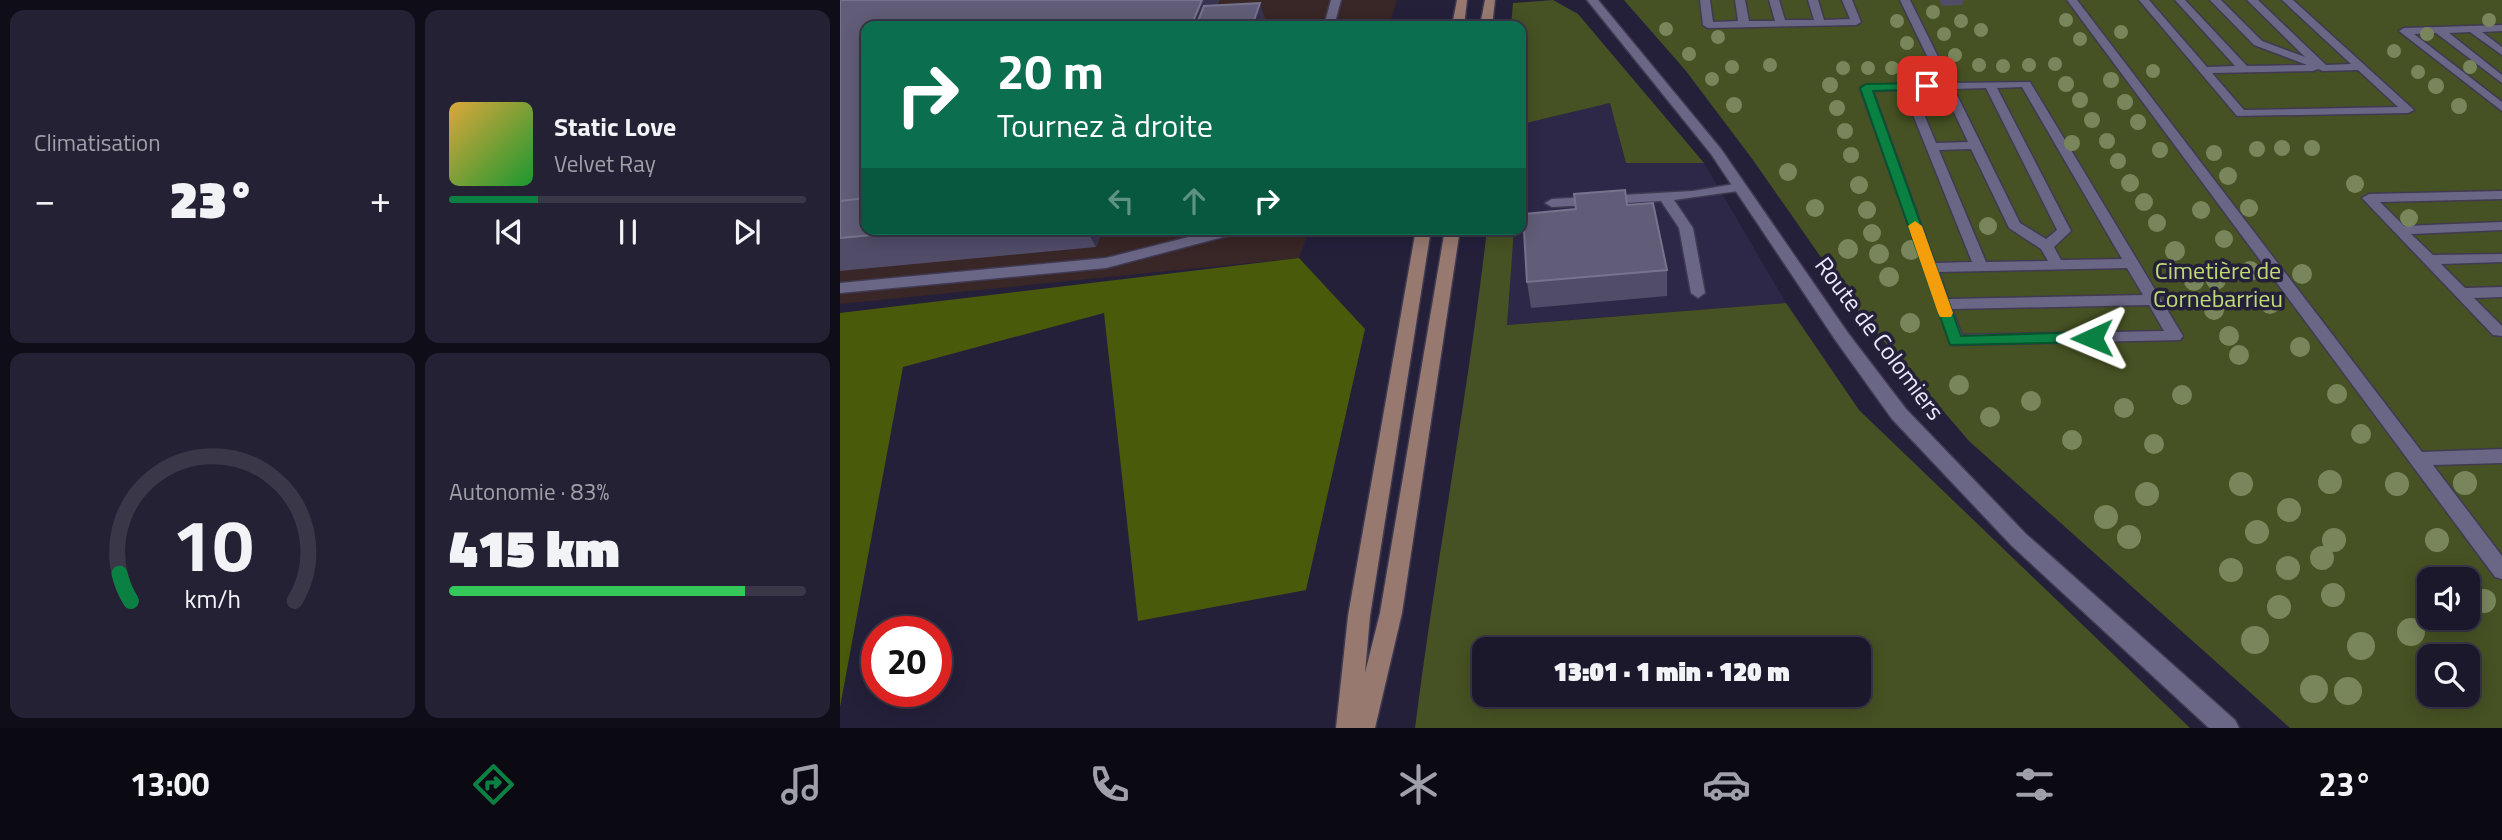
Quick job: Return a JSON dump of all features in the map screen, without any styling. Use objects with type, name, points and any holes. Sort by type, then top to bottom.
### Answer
[{"type":"main road","points":[[1459,21],[1462,0]]},
{"type":"main road","points":[[1487,21],[1490,0]]},
{"type":"main road","points":[[1348,728],[1359,615],[1423,235]]},
{"type":"main road","points":[[1363,728],[1391,613],[1452,235]]},
{"type":"street","name":"Route de Colomiers","points":[[1592,0],[1716,152],[1842,337],[1899,415],[2019,540],[2227,728]]},
{"type":"lane","points":[[1330,21],[1336,0]]},
{"type":"lane","points":[[1705,0],[1708,25],[1856,22],[1847,0]]},
{"type":"lane","points":[[1740,0],[1744,24]]},
{"type":"lane","points":[[1774,0],[1781,23]]},
{"type":"lane","points":[[1813,0],[1820,23]]},
{"type":"lane","points":[[1905,0],[2014,225],[2047,246],[2057,265]]},
{"type":"lane","points":[[2072,0],[2502,571]]},
{"type":"lane","points":[[2144,0],[2241,114],[2408,110],[2287,0]]},
{"type":"lane","points":[[2180,0],[2244,69]]},
{"type":"lane","points":[[2215,0],[2258,43],[2323,68]]},
{"type":"lane","points":[[2252,0],[2323,68]]},
{"type":"lane","points":[[2502,28],[2404,31],[2502,108]]},
{"type":"lane","points":[[2472,29],[2502,52]]},
{"type":"lane","points":[[2439,30],[2502,80]]},
{"type":"lane","points":[[2479,62],[2502,63]]},
{"type":"lane","points":[[2204,70],[2360,67]]},
{"type":"lane","points":[[2026,84],[2175,336],[1955,341],[1866,88],[1990,85],[2026,84]]},
{"type":"lane","points":[[1990,85],[2064,231],[2047,246]]},
{"type":"lane","points":[[1907,87],[1980,267]]},
{"type":"lane","points":[[2477,90],[2502,90]]},
{"type":"lane","points":[[1932,147],[1975,145]]},
{"type":"lane","points":[[1552,203],[1665,197],[1740,187]]},
{"type":"lane","points":[[2502,195],[2369,198],[2498,331],[2502,331]]},
{"type":"lane","points":[[1665,197],[1686,228],[1698,293]]},
{"type":"lane","points":[[2400,230],[2502,226]]},
{"type":"lane","points":[[840,288],[1106,263],[1214,235]]},
{"type":"lane","points":[[2430,260],[2502,258]]},
{"type":"lane","points":[[1930,268],[2132,263]]},
{"type":"lane","points":[[2461,293],[2502,292]]},
{"type":"lane","points":[[1942,304],[2154,300]]},
{"type":"lane","points":[[2418,459],[2502,456]]},
{"type":"shaded area","points":[[840,0],[1397,0],[1391,21],[861,21],[861,235],[1308,235],[1299,258],[840,304]]},
{"type":"shaded area","points":[[1610,103],[1626,163],[1704,163],[1786,303],[1506,325],[1514,235],[1526,235],[1526,123]]},
{"type":"green space","points":[[1553,0],[1578,14],[1704,163],[1626,163],[1610,103],[1526,123],[1526,21],[1511,21],[1513,3]]},
{"type":"green space","name":"Cimetière de Cornebarrieu","points":[[1624,0],[2502,0],[2502,728],[2290,728],[1969,441],[1862,316],[1753,160],[1686,71]]},
{"type":"green space","points":[[1486,235],[1514,235],[1507,325],[1786,303],[1859,410],[2190,728],[1415,728]]},
{"type":"green space","points":[[1299,258],[1365,329],[1306,590],[1138,621],[1104,313],[903,367],[840,707],[840,313]]},
{"type":"building","points":[[840,0],[1202,0],[1193,21],[861,21],[861,199],[840,201]]},
{"type":"building","points":[[1260,3],[1254,21],[1198,21],[1204,6]]},
{"type":"building","points":[[1625,190],[1627,205],[1653,203],[1667,270],[1527,282],[1526,214],[1576,209],[1574,194]]},
{"type":"building","points":[[861,199],[861,235],[872,235],[840,238],[840,201]]},
{"type":"slow traffic","points":[[1915,226],[1946,313]]},
{"type":"route","points":[[1927,86],[1866,88],[1955,341],[2092,338]]}]
